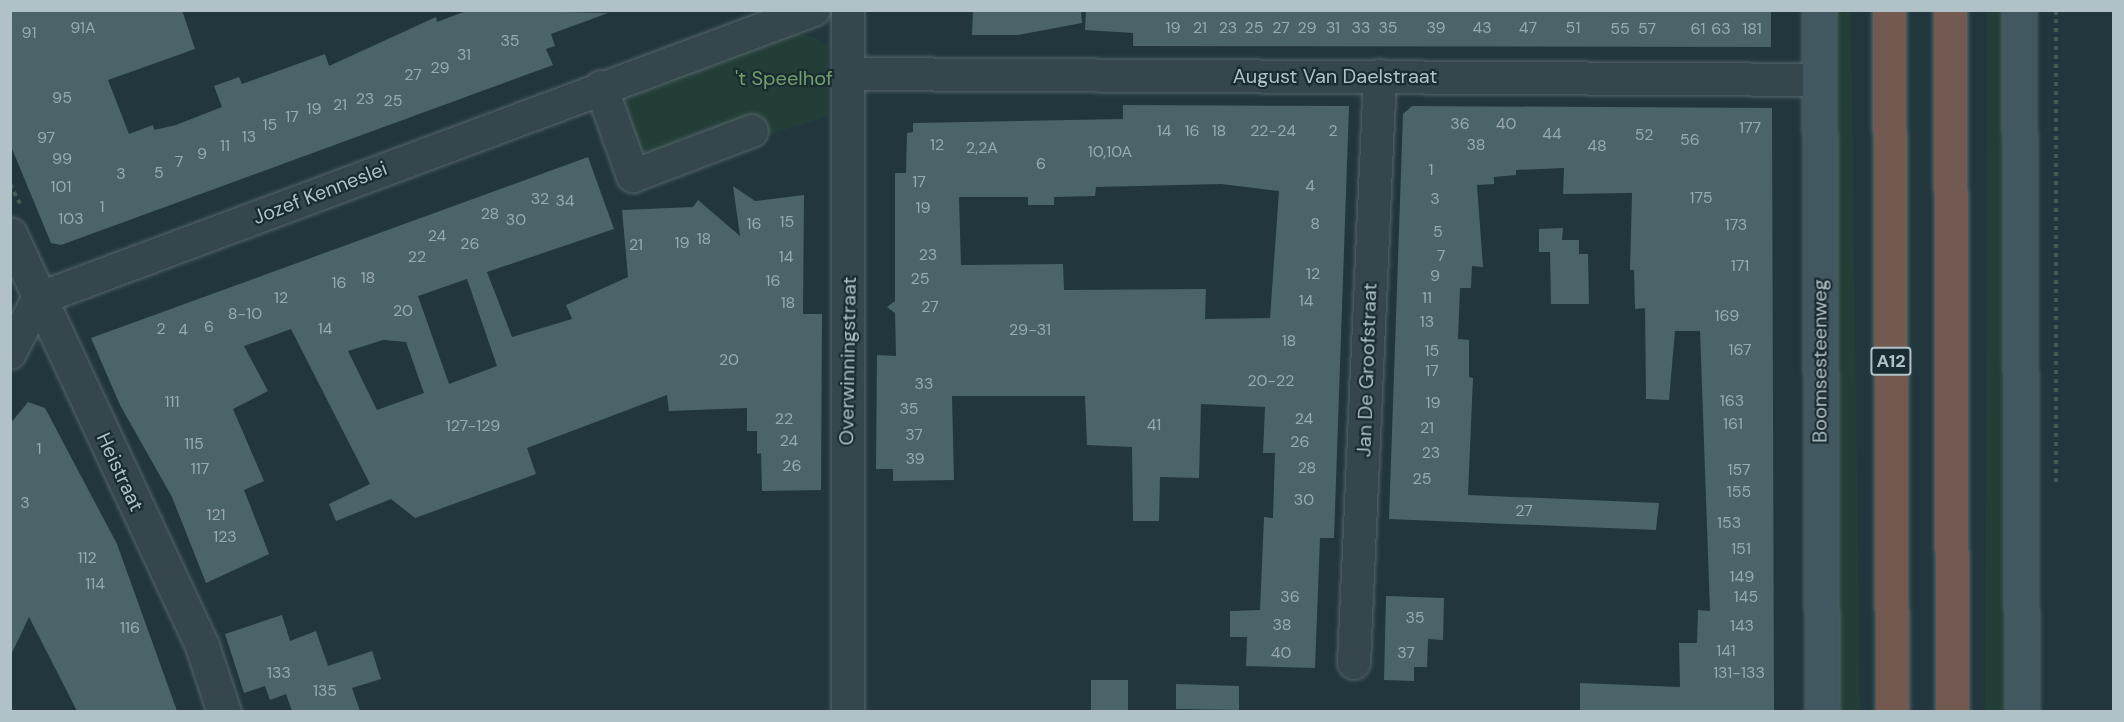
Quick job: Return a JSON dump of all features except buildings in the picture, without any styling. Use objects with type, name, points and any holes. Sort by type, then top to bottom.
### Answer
[{"type":"highway","name":"A12","points":[[1889,10],[1892,711]]},
{"type":"highway","points":[[1950,10],[1953,711]]},
{"type":"main road","name":"Boomsesteenweg","points":[[1818,10],[1822,711]]},
{"type":"main road","points":[[2019,10],[2022,711]]},
{"type":"street","name":"Jozef Kenneslei","points":[[38,298],[601,87],[814,10]]},
{"type":"street","name":"Overwinningstraat","points":[[848,10],[850,74],[848,711]]},
{"type":"street","name":"August Van Daelstraat","points":[[850,74],[1819,80]]},
{"type":"street","name":"Jan De Groofstraat","points":[[1354,663],[1380,76]]},
{"type":"street","points":[[601,87],[633,176],[752,131]]},
{"type":"street","name":"Heistraat","points":[[10,234],[202,646],[224,711]]},
{"type":"street","points":[[10,353],[38,298]]},
{"type":"path","points":[[2056,10],[2056,486]]},
{"type":"green space","points":[[2004,10],[2006,711],[1985,711],[1987,11]]},
{"type":"green space","points":[[1833,11],[1851,11],[1860,712],[1839,711],[1835,649]]},
{"type":"green space","name":"'t Speelhof","points":[[793,33],[814,37],[828,47],[828,116],[769,135],[761,115],[640,159],[615,93]]}]
